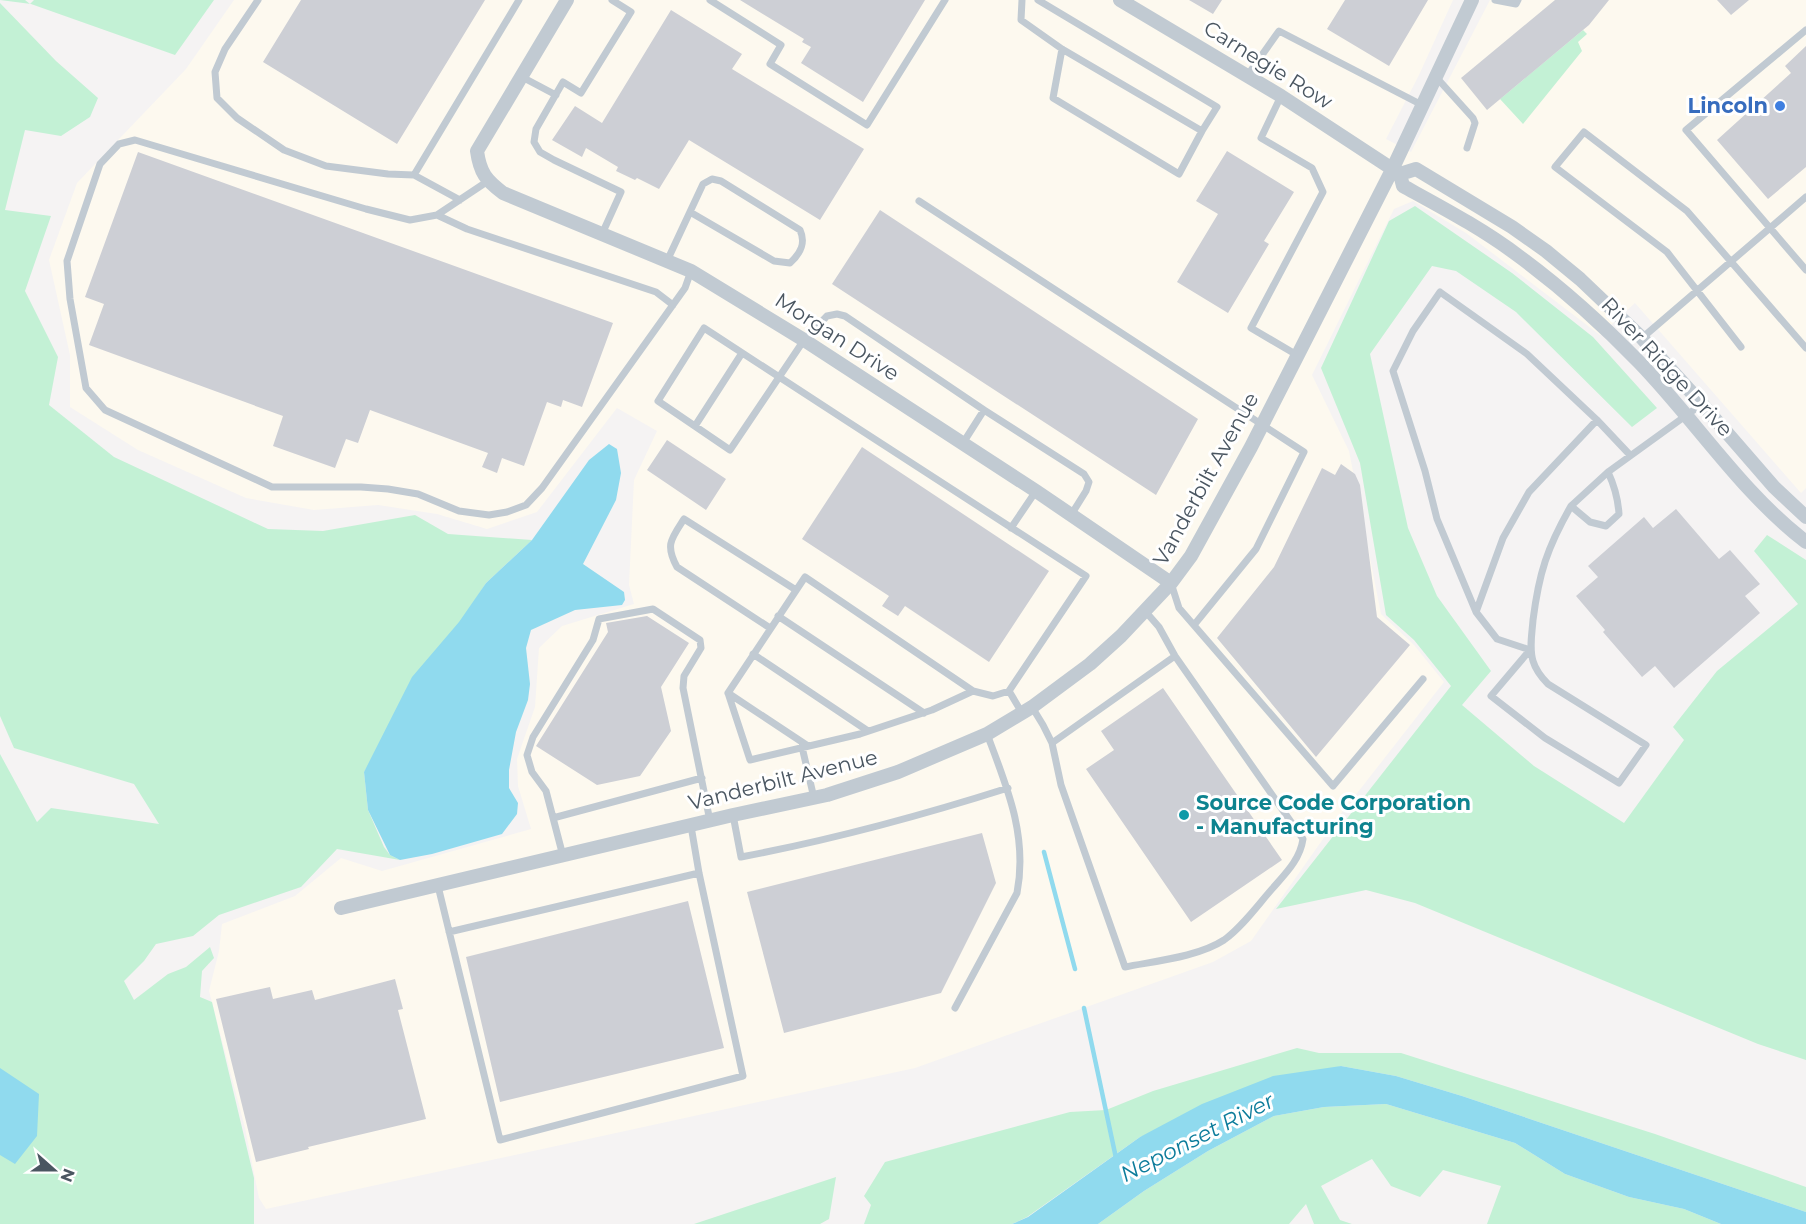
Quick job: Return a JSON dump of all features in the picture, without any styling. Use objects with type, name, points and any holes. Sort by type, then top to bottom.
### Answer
[{"type":"street","points":[[488,181],[479,167],[477,151],[567,0]]},
{"type":"street","name":"Carnegie Row","points":[[1120,0],[1281,96],[1396,172]]},
{"type":"street","name":"Vanderbilt Avenue","points":[[342,908],[733,815],[814,798],[898,772],[987,734],[1027,710],[1090,664],[1145,611],[1171,583],[1191,556],[1396,172],[1422,105],[1472,0]]},
{"type":"street","name":"River Ridge Drive","points":[[1806,517],[1774,487],[1642,338],[1580,279],[1512,227],[1416,170],[1396,172],[1403,186],[1471,224],[1519,256],[1599,322],[1687,415],[1756,498],[1806,542]]},
{"type":"street","name":"Morgan Drive","points":[[488,181],[503,193],[691,271],[804,340],[963,443],[1171,583]]},
{"type":"lane","points":[[258,0],[225,49],[215,72],[217,98],[237,118],[284,150],[326,166],[414,175],[460,200]]},
{"type":"lane","points":[[414,175],[519,0]]},
{"type":"lane","points":[[602,234],[621,192],[540,152],[534,142],[536,129],[563,82],[581,93],[631,12],[612,0]]},
{"type":"lane","points":[[710,0],[781,45],[770,64],[867,125],[945,0]]},
{"type":"lane","points":[[1022,0],[1021,20],[1062,49],[1202,131]]},
{"type":"lane","points":[[1038,0],[1217,106],[1179,174],[1053,98],[1062,49]]},
{"type":"lane","points":[[1494,0],[1516,4],[1518,0]]},
{"type":"lane","points":[[1806,30],[1686,130],[1806,270]]},
{"type":"lane","points":[[1247,76],[1279,31],[1422,105]]},
{"type":"lane","points":[[522,77],[556,95]]},
{"type":"lane","points":[[1436,77],[1473,118],[1474,123],[1467,148]]},
{"type":"lane","points":[[1281,96],[1261,138],[1312,168],[1323,192],[1251,328],[1297,355]]},
{"type":"lane","points":[[1741,347],[1667,252],[1555,167],[1584,132],[1687,211],[1806,348]]},
{"type":"lane","points":[[488,181],[437,215],[410,220],[135,140],[119,144],[100,164],[67,261],[70,299],[86,388],[105,410],[272,487],[388,489],[418,494],[459,511],[489,515],[507,512],[526,505],[542,488],[685,288],[691,271]]},
{"type":"lane","points":[[667,261],[690,212],[704,184],[712,179],[721,181],[800,230],[803,247],[790,263],[774,261],[690,212]]},
{"type":"lane","points":[[1642,338],[1806,197]]},
{"type":"lane","points":[[919,201],[1304,452],[1256,549],[1194,625]]},
{"type":"lane","points":[[437,215],[467,229],[656,292],[673,305]]},
{"type":"lane","points":[[1530,650],[1497,639],[1476,612],[1437,519],[1425,471],[1393,371],[1413,331],[1440,292],[1527,354],[1597,420],[1630,455]]},
{"type":"lane","points":[[728,693],[805,577],[973,691],[993,696],[1009,691],[1086,576],[1011,528],[778,376],[742,353],[704,328],[658,400],[730,450],[778,376],[804,340],[828,316],[837,314],[845,316],[1084,474],[1089,482],[1071,515]]},
{"type":"lane","points":[[695,426],[742,353]]},
{"type":"lane","points":[[1530,650],[1491,696],[1545,738],[1619,783],[1646,745],[1548,684],[1538,674],[1530,650],[1541,570],[1554,536],[1571,506],[1608,472],[1702,404]]},
{"type":"lane","points":[[963,443],[984,410]]},
{"type":"lane","points":[[1476,612],[1503,538],[1529,492],[1597,420]]},
{"type":"lane","points":[[1571,506],[1590,522],[1606,526],[1614,521],[1619,514],[1618,501],[1608,472]]},
{"type":"lane","points":[[1011,528],[1036,491]]},
{"type":"lane","points":[[770,628],[677,567],[670,556],[670,542],[684,519],[796,590]]},
{"type":"lane","points":[[1171,583],[1179,608],[1333,786],[1423,679]]},
{"type":"lane","points":[[563,856],[546,791],[532,772],[527,755],[533,737],[593,640],[599,619],[653,609],[700,640],[701,648],[684,676],[683,688],[710,821]]},
{"type":"lane","points":[[1009,691],[1043,725],[1052,743],[1061,785],[1125,967],[1202,950],[1223,941],[1293,865],[1301,851],[1303,839],[1175,656],[1159,627],[1145,611]]},
{"type":"lane","points":[[778,616],[924,713]]},
{"type":"lane","points":[[753,654],[868,731]]},
{"type":"lane","points":[[1052,743],[1175,656]]},
{"type":"lane","points":[[728,693],[750,760],[868,731],[924,713],[973,691]]},
{"type":"lane","points":[[728,693],[805,747],[814,798]]},
{"type":"lane","points":[[955,1008],[1017,893],[1021,872],[1020,835],[1008,788],[987,734]]},
{"type":"lane","points":[[553,818],[702,778]]},
{"type":"lane","points":[[733,815],[741,857],[799,846],[934,812],[1008,788]]},
{"type":"lane","points":[[438,886],[500,1140],[743,1076],[691,826]]},
{"type":"lane","points":[[449,932],[699,873]]},
{"type":"shaded area","points":[[234,0],[1453,0],[1419,75],[1386,139],[1411,152],[1490,0],[1806,0],[1806,488],[1801,493],[1635,303],[1600,335],[1466,233],[1413,201],[1394,209],[1312,375],[1349,451],[1381,614],[1414,645],[1444,682],[1340,815],[1251,941],[1213,962],[915,1068],[266,1209],[259,1198],[245,1128],[209,991],[219,951],[222,924],[295,896],[341,858],[382,871],[531,829],[518,786],[517,759],[535,707],[539,648],[562,626],[634,604],[629,585],[634,480],[657,431],[617,408],[537,512],[487,529],[437,514],[378,505],[314,510],[246,498],[138,450],[70,407],[70,355],[49,260],[77,183],[186,69]]},
{"type":"green space","points":[[0,0],[25,0],[30,4]]},
{"type":"green space","points":[[34,0],[214,0],[175,55],[30,4]]},
{"type":"green space","points":[[0,3],[56,61],[98,98],[90,117],[61,136],[25,130],[5,210],[51,216],[25,291],[58,357],[49,405],[114,457],[268,529],[323,531],[415,515],[448,534],[532,540],[486,583],[364,772],[368,810],[384,847],[390,855],[400,860],[337,849],[301,887],[219,915],[193,936],[156,944],[144,961],[124,981],[134,1000],[168,974],[186,967],[210,947],[214,958],[202,971],[200,997],[212,1002],[254,1178],[254,1224],[0,1224],[0,754],[37,822],[51,808],[159,824],[134,784],[14,748],[0,716]]},
{"type":"green space","points":[[1583,30],[1587,34],[1578,42],[1582,51],[1523,124],[1500,99]]},
{"type":"green space","points":[[1415,206],[1512,273],[1593,337],[1657,408],[1632,427],[1516,312],[1456,271],[1432,266],[1370,354],[1408,528],[1437,596],[1491,671],[1462,705],[1534,766],[1624,823],[1684,740],[1673,727],[1717,671],[1798,604],[1754,551],[1767,535],[1806,560],[1806,1060],[1758,1044],[1415,903],[1366,890],[1276,909],[1451,686],[1414,640],[1386,615],[1360,463],[1321,368],[1389,221]]},
{"type":"green space","points":[[1297,1048],[1319,1053],[1401,1053],[1655,1134],[1806,1187],[1806,1212],[1462,1096],[1396,1076],[1341,1066],[1140,1137],[1027,1217],[1012,1224],[864,1224],[871,1205],[864,1196],[885,1162],[1070,1112],[1106,1110],[1153,1091]]},
{"type":"green space","points":[[1386,1104],[1515,1143],[1565,1174],[1629,1197],[1684,1209],[1721,1224],[1487,1224],[1501,1186],[1443,1170],[1420,1197],[1391,1186],[1372,1159],[1321,1186],[1340,1220],[1352,1224],[1314,1224],[1306,1204],[1289,1224],[1098,1224],[1144,1191],[1208,1151],[1274,1116],[1324,1107]]},
{"type":"green space","points":[[836,1177],[829,1219],[820,1224],[694,1224]]},
{"type":"water","points":[[609,444],[617,449],[621,473],[616,500],[583,564],[624,592],[625,600],[622,605],[575,610],[531,630],[526,648],[530,684],[528,700],[516,732],[509,770],[509,788],[518,803],[517,814],[502,834],[432,854],[400,860],[390,855],[368,810],[364,772],[412,677],[459,622],[486,583],[532,540],[589,460]]},
{"type":"water","name":"Neponset River","points":[[1341,1066],[1396,1076],[1462,1096],[1806,1212],[1806,1224],[1721,1224],[1684,1209],[1629,1197],[1565,1174],[1515,1143],[1386,1104],[1324,1107],[1274,1116],[1208,1151],[1144,1191],[1098,1224],[1012,1224],[1028,1217],[1140,1137],[1202,1104],[1273,1076]]},
{"type":"water","points":[[0,1068],[39,1094],[37,1136],[15,1164],[0,1155]]},
{"type":"building","points":[[301,0],[485,0],[397,144],[263,62]]},
{"type":"building","points":[[740,0],[925,0],[863,102],[801,63],[811,47],[802,42],[804,39]]},
{"type":"building","points":[[1189,0],[1222,0],[1213,14]]},
{"type":"building","points":[[1345,0],[1428,0],[1389,66],[1327,29]]},
{"type":"building","points":[[1555,0],[1609,0],[1589,25],[1487,110],[1461,78]]},
{"type":"building","points":[[1717,0],[1749,0],[1731,15]]},
{"type":"building","points":[[671,10],[742,54],[732,69],[864,149],[820,220],[689,140],[659,189],[616,171],[618,167],[586,148],[582,157],[552,140],[575,106],[602,123]]},
{"type":"building","name":"Lincoln","points":[[1806,46],[1806,167],[1768,199],[1717,140],[1791,73],[1785,66]]},
{"type":"building","points":[[1227,151],[1294,192],[1264,241],[1269,244],[1228,313],[1177,282],[1218,214],[1196,201]]},
{"type":"building","points":[[138,152],[613,323],[582,407],[563,400],[561,407],[547,402],[524,466],[502,458],[497,473],[482,467],[488,453],[370,410],[358,443],[346,439],[335,468],[273,446],[283,416],[89,345],[104,304],[85,297]]},
{"type":"building","points":[[880,210],[1198,419],[1156,495],[832,284]]},
{"type":"building","points":[[667,440],[726,479],[706,510],[647,470]]},
{"type":"building","points":[[862,447],[1049,571],[989,662],[905,606],[898,616],[882,606],[889,596],[802,539]]},
{"type":"building","points":[[1341,464],[1355,474],[1360,485],[1377,617],[1410,645],[1316,757],[1217,638],[1274,567],[1322,468],[1335,475]]},
{"type":"building","points":[[1676,509],[1719,559],[1730,550],[1760,584],[1745,596],[1760,613],[1674,688],[1655,666],[1642,677],[1603,632],[1605,630],[1576,596],[1598,577],[1588,566],[1644,517],[1653,528]]},
{"type":"building","points":[[647,616],[689,643],[661,687],[671,731],[640,776],[597,785],[536,746],[608,632],[606,623]]},
{"type":"building","name":"Source Code Corporation - Manufacturing","points":[[1163,688],[1282,860],[1191,922],[1086,769],[1114,750],[1101,731]]},
{"type":"building","points":[[982,833],[996,883],[941,993],[784,1033],[747,892]]},
{"type":"building","points":[[688,901],[724,1048],[500,1102],[466,957]]},
{"type":"building","points":[[395,979],[403,1009],[398,1010],[426,1119],[256,1162],[216,999],[270,987],[273,999],[312,990],[315,1000]]},
{"type":"waterway","points":[[1044,852],[1075,969]]},
{"type":"waterway","name":"Neponset River","points":[[1084,1008],[1116,1158]]},
{"type":"place","name":"Lincoln","points":[[1780,106]]},
{"type":"place","name":"Source Code Corporation - Manufacturing","points":[[1184,815]]}]
